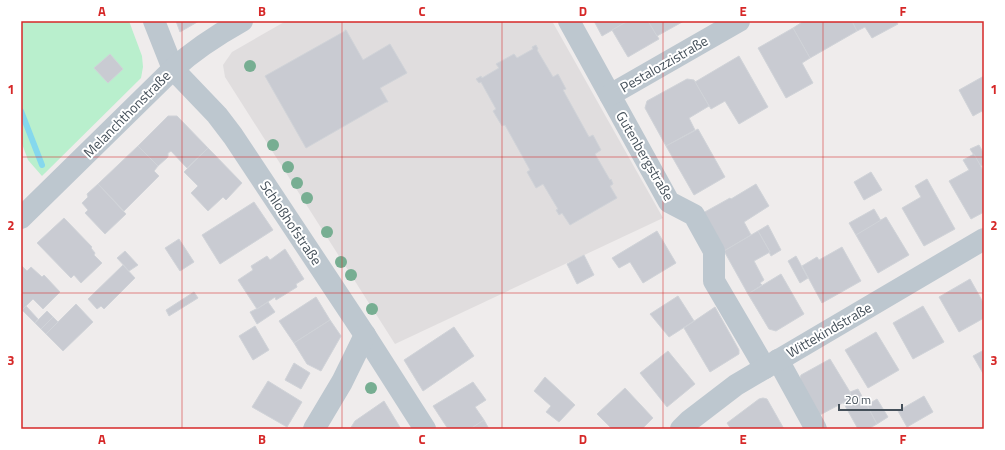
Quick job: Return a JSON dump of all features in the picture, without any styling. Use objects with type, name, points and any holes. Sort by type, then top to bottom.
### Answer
[{"type":"street","name":"Schloßhofstraße","points":[[154,21],[173,69],[216,115],[233,136],[365,335],[425,429]]},
{"type":"street","name":"Melanchthonstraße","points":[[21,218],[187,56],[242,21]]},
{"type":"street","name":"Gutenbergstraße","points":[[569,21],[669,202],[694,215],[714,251],[714,281],[816,429]]},
{"type":"street","name":"Pestalozzistraße","points":[[610,95],[739,21]]},
{"type":"street","name":"Wittekindstraße","points":[[681,429],[736,384],[984,240]]},
{"type":"street","points":[[314,429],[342,382],[365,335]]},
{"type":"shaded area","points":[[286,21],[552,21],[663,218],[395,344],[225,77],[223,65],[232,52]]},
{"type":"green space","points":[[21,21],[129,21],[142,56],[143,67],[141,78],[42,176],[28,160],[21,141]]},
{"type":"building","points":[[176,21],[199,21],[180,32]]},
{"type":"building","points":[[594,21],[628,21],[602,36]]},
{"type":"building","points":[[628,21],[648,21],[659,39],[628,57],[612,30]]},
{"type":"building","points":[[648,21],[684,21],[657,36]]},
{"type":"building","points":[[804,21],[852,21],[857,31],[810,58],[793,28]]},
{"type":"building","points":[[852,21],[896,21],[898,24],[872,38],[865,27],[857,31]]},
{"type":"building","points":[[793,28],[810,58],[802,63],[813,83],[786,98],[758,48]]},
{"type":"building","points":[[345,30],[363,60],[390,44],[407,73],[380,88],[388,102],[306,148],[265,76]]},
{"type":"building","points":[[536,45],[537,50],[553,77],[558,74],[566,89],[563,90],[589,137],[593,135],[601,150],[595,154],[610,180],[611,179],[613,184],[610,186],[617,198],[570,225],[562,213],[559,215],[556,210],[558,209],[543,184],[536,188],[527,172],[530,170],[505,125],[502,126],[493,111],[496,109],[481,82],[479,83],[476,79],[481,76],[482,78],[499,68],[496,64],[514,54],[517,58],[533,49],[532,47]]},
{"type":"building","points":[[110,54],[123,69],[108,83],[94,68]]},
{"type":"building","points":[[739,56],[768,107],[739,124],[725,101],[711,109],[695,82]]},
{"type":"building","points":[[984,76],[984,115],[982,111],[973,116],[959,90]]},
{"type":"building","points":[[687,79],[694,80],[709,106],[689,118],[695,130],[666,146],[645,108],[647,101]]},
{"type":"building","points":[[168,116],[177,116],[208,148],[187,168],[171,151],[168,153],[168,157],[158,166],[138,146]]},
{"type":"building","points":[[698,129],[725,177],[694,195],[666,146]]},
{"type":"building","points":[[979,145],[984,154],[984,164],[981,166],[970,149]]},
{"type":"building","points":[[138,146],[158,166],[154,171],[159,176],[124,211],[98,184]]},
{"type":"building","points":[[208,148],[242,183],[226,200],[223,197],[208,211],[191,193],[198,186],[184,172]]},
{"type":"building","points":[[974,154],[984,172],[984,212],[971,219],[949,181],[969,170],[963,160]]},
{"type":"building","points":[[871,172],[882,190],[864,200],[854,182]]},
{"type":"building","points":[[927,179],[955,229],[924,246],[902,208],[921,197],[915,186]]},
{"type":"building","points":[[98,184],[126,214],[105,234],[85,213],[88,210],[82,203],[88,197],[87,194]]},
{"type":"building","points":[[756,184],[769,206],[744,222],[751,235],[724,251],[703,213]]},
{"type":"building","points":[[254,202],[273,230],[220,264],[202,235]]},
{"type":"building","points":[[874,209],[881,221],[856,235],[849,223]]},
{"type":"building","points":[[886,217],[909,255],[878,273],[856,235]]},
{"type":"building","points":[[64,218],[92,247],[91,248],[95,253],[94,255],[102,263],[81,283],[74,275],[71,278],[37,243]]},
{"type":"building","points":[[768,225],[781,250],[771,256],[758,231]]},
{"type":"building","points":[[657,231],[676,263],[643,283],[630,262],[619,268],[612,258]]},
{"type":"building","points":[[758,231],[770,252],[754,261],[764,280],[760,283],[762,285],[748,294],[724,251]]},
{"type":"building","points":[[179,239],[194,262],[180,271],[165,248]]},
{"type":"building","points":[[842,247],[861,281],[822,303],[802,266],[817,257],[819,260]]},
{"type":"building","points":[[285,249],[304,279],[296,284],[297,287],[276,300],[275,297],[257,309],[238,280],[253,270],[251,266],[267,256],[270,260]]},
{"type":"building","points":[[125,251],[138,265],[129,271],[117,258]]},
{"type":"building","points":[[584,255],[594,275],[577,284],[567,264]]},
{"type":"building","points":[[796,256],[808,278],[800,283],[788,261]]},
{"type":"building","points":[[21,265],[27,271],[31,267],[42,277],[44,275],[60,292],[43,309],[33,299],[22,310],[21,309]]},
{"type":"building","points":[[123,265],[135,278],[104,309],[101,306],[97,309],[88,299]]},
{"type":"building","points":[[781,274],[804,314],[776,331],[769,329],[748,294]]},
{"type":"building","points":[[970,279],[984,304],[984,318],[959,332],[939,297]]},
{"type":"building","points":[[194,292],[198,298],[169,316],[166,310]]},
{"type":"building","points":[[678,296],[694,321],[669,337],[650,314]]},
{"type":"building","points":[[316,297],[330,320],[294,343],[279,321]]},
{"type":"building","points":[[268,302],[275,312],[257,324],[250,312]]},
{"type":"building","points":[[76,304],[93,322],[63,351],[46,334]]},
{"type":"building","points":[[26,306],[38,319],[35,323],[22,310]]},
{"type":"building","points":[[923,306],[944,342],[913,359],[893,323]]},
{"type":"building","points":[[715,307],[739,350],[739,354],[710,372],[684,328]]},
{"type":"building","points":[[47,311],[53,317],[41,329],[35,323]]},
{"type":"building","points":[[53,317],[58,322],[46,334],[41,329]]},
{"type":"building","points":[[330,320],[341,336],[321,371],[307,364],[294,343]]},
{"type":"building","points":[[255,326],[269,350],[253,360],[239,336]]},
{"type":"building","points":[[454,327],[474,356],[423,391],[404,360]]},
{"type":"building","points":[[876,332],[899,370],[868,388],[845,350]]},
{"type":"building","points":[[984,350],[984,375],[973,356]]},
{"type":"building","points":[[668,351],[695,384],[667,407],[640,373]]},
{"type":"building","points":[[830,359],[850,392],[852,398],[818,416],[799,382],[801,375]]},
{"type":"building","points":[[294,363],[310,373],[301,389],[285,380]]},
{"type":"building","points":[[545,377],[575,405],[559,422],[546,412],[551,406],[534,391]]},
{"type":"building","points":[[268,381],[302,402],[287,427],[252,407]]},
{"type":"building","points":[[473,382],[486,400],[475,407],[484,420],[470,429],[448,429],[433,406]]},
{"type":"building","points":[[625,388],[653,418],[642,429],[612,429],[597,414]]},
{"type":"building","points":[[858,389],[877,424],[868,429],[858,429],[843,402],[852,398],[850,392]]},
{"type":"building","points":[[924,396],[933,412],[907,427],[898,411]]},
{"type":"building","points":[[759,399],[767,399],[784,429],[731,429],[727,423]]},
{"type":"building","points":[[877,399],[888,417],[877,424],[867,405]]},
{"type":"building","points":[[384,401],[401,429],[350,429],[355,421]]},
{"type":"building","points":[[484,420],[489,429],[470,429]]},
{"type":"waterway","points":[[21,111],[42,165]]}]
